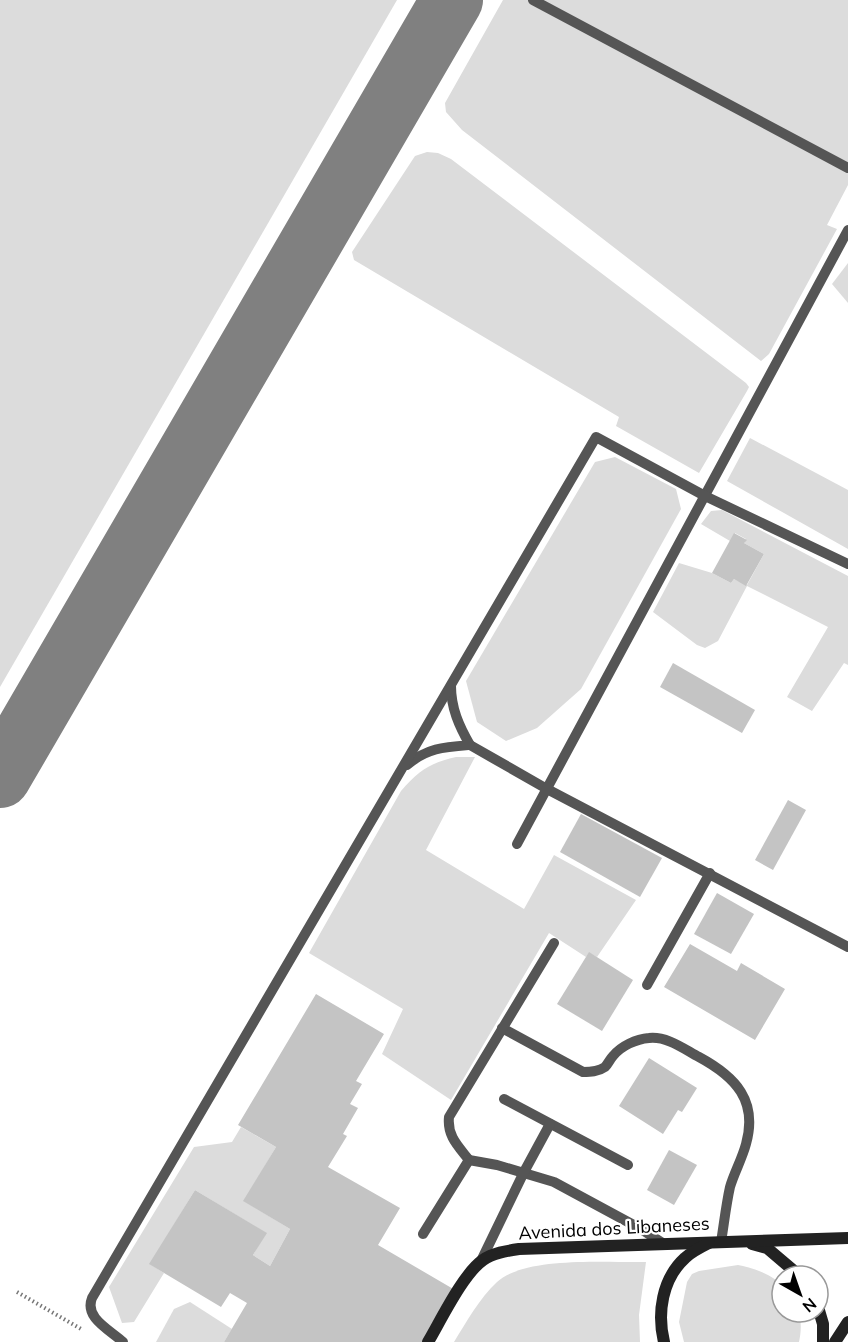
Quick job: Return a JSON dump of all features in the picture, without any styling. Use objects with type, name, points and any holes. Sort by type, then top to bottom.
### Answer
[{"type":"main road","name":"Avenida dos Libaneses","points":[[481,1261],[497,1254],[519,1249],[848,1238]]},
{"type":"main road","points":[[738,1241],[767,1248],[786,1264]]},
{"type":"main road","points":[[664,1342],[661,1317],[664,1290],[670,1277],[687,1256],[715,1242]]},
{"type":"main road","points":[[428,1342],[471,1271],[481,1261]]},
{"type":"main road","points":[[835,1342],[848,1322]]},
{"type":"main road","points":[[822,1342],[823,1324]]},
{"type":"lane","points":[[533,0],[848,168]]},
{"type":"lane","points":[[517,844],[848,231]]},
{"type":"lane","points":[[123,1342],[95,1318],[90,1304],[92,1298],[596,436],[705,496],[848,564]]},
{"type":"lane","points":[[451,686],[454,711],[470,745],[547,789],[848,947]]},
{"type":"lane","points":[[397,774],[420,754],[441,748],[470,745]]},
{"type":"lane","points":[[647,985],[710,873]]},
{"type":"lane","points":[[554,943],[449,1117],[448,1126],[451,1136],[469,1160],[524,1172],[554,1182],[664,1244]]},
{"type":"lane","points":[[502,1028],[583,1072],[594,1072],[604,1067],[615,1053],[626,1045],[651,1037],[665,1039],[715,1065],[725,1074],[745,1097],[751,1114],[746,1143],[715,1242]]},
{"type":"lane","points":[[504,1098],[628,1165]]},
{"type":"lane","points":[[481,1261],[550,1124]]},
{"type":"lane","points":[[423,1234],[469,1160]]},
{"type":"path","points":[[17,1292],[85,1331]]},
{"type":"shaded area","points":[[0,0],[397,0],[0,687]]},
{"type":"shaded area","points":[[503,0],[848,0],[848,185],[827,225],[837,229],[769,354],[761,361],[462,130],[446,112],[445,103]]},
{"type":"shaded area","points":[[427,152],[438,153],[451,159],[746,383],[749,387],[747,391],[699,473],[616,426],[619,417],[354,260],[352,252],[415,156]]},
{"type":"shaded area","points":[[848,263],[848,303],[832,284]]},
{"type":"shaded area","points":[[750,438],[848,490],[848,549],[727,481]]},
{"type":"shaded area","points":[[615,457],[676,489],[681,509],[581,689],[537,728],[506,741],[477,722],[466,681],[595,462]]},
{"type":"shaded area","points":[[722,510],[848,576],[848,665],[844,663],[812,711],[787,697],[828,627],[747,586],[718,641],[705,648],[697,645],[653,612],[679,563],[712,573],[731,583],[734,579],[747,585],[764,554],[744,543],[746,539],[735,533],[730,541],[701,524],[711,511]]},
{"type":"shaded area","points":[[456,757],[475,757],[426,850],[524,909],[554,855],[636,900],[597,957],[589,953],[586,957],[549,933],[451,1100],[382,1054],[403,1009],[309,953],[401,791],[425,768]]},
{"type":"shaded area","points":[[241,1127],[276,1147],[244,1201],[290,1229],[270,1266],[253,1255],[266,1233],[195,1190],[150,1264],[164,1273],[134,1322],[122,1323],[109,1287],[194,1147],[232,1142]]},
{"type":"shaded area","points":[[646,1262],[639,1315],[640,1342],[454,1342],[485,1296],[497,1282],[510,1274],[527,1268],[568,1263]]},
{"type":"shaded area","points":[[738,1265],[770,1277],[770,1324],[800,1324],[799,1342],[684,1342],[679,1322],[687,1282],[692,1274]]},
{"type":"shaded area","points":[[190,1302],[232,1329],[224,1342],[156,1342],[174,1309]]},
{"type":"building","points":[[734,533],[747,540],[744,543],[764,554],[746,586],[734,579],[731,583],[712,573]]},
{"type":"building","points":[[673,663],[755,710],[742,733],[660,687]]},
{"type":"building","points":[[788,800],[806,810],[773,870],[755,860]]},
{"type":"building","points":[[581,814],[662,858],[640,897],[560,852]]},
{"type":"building","points":[[717,893],[754,914],[731,954],[694,934]]},
{"type":"building","points":[[690,944],[737,971],[741,963],[785,989],[755,1040],[664,987]]},
{"type":"building","points":[[589,952],[633,980],[602,1031],[557,1004]]},
{"type":"building","points":[[316,994],[384,1034],[356,1081],[362,1084],[350,1104],[358,1108],[343,1134],[347,1136],[328,1167],[400,1208],[378,1245],[455,1290],[425,1342],[224,1342],[247,1303],[230,1293],[221,1307],[149,1264],[195,1190],[267,1233],[253,1255],[270,1266],[290,1229],[243,1201],[276,1147],[238,1125]]},
{"type":"building","points":[[649,1058],[697,1088],[682,1112],[678,1110],[663,1134],[619,1106]]},
{"type":"building","points":[[669,1150],[697,1165],[674,1205],[647,1190]]},
{"type":"taxiway","points":[[0,777],[452,0]]}]
